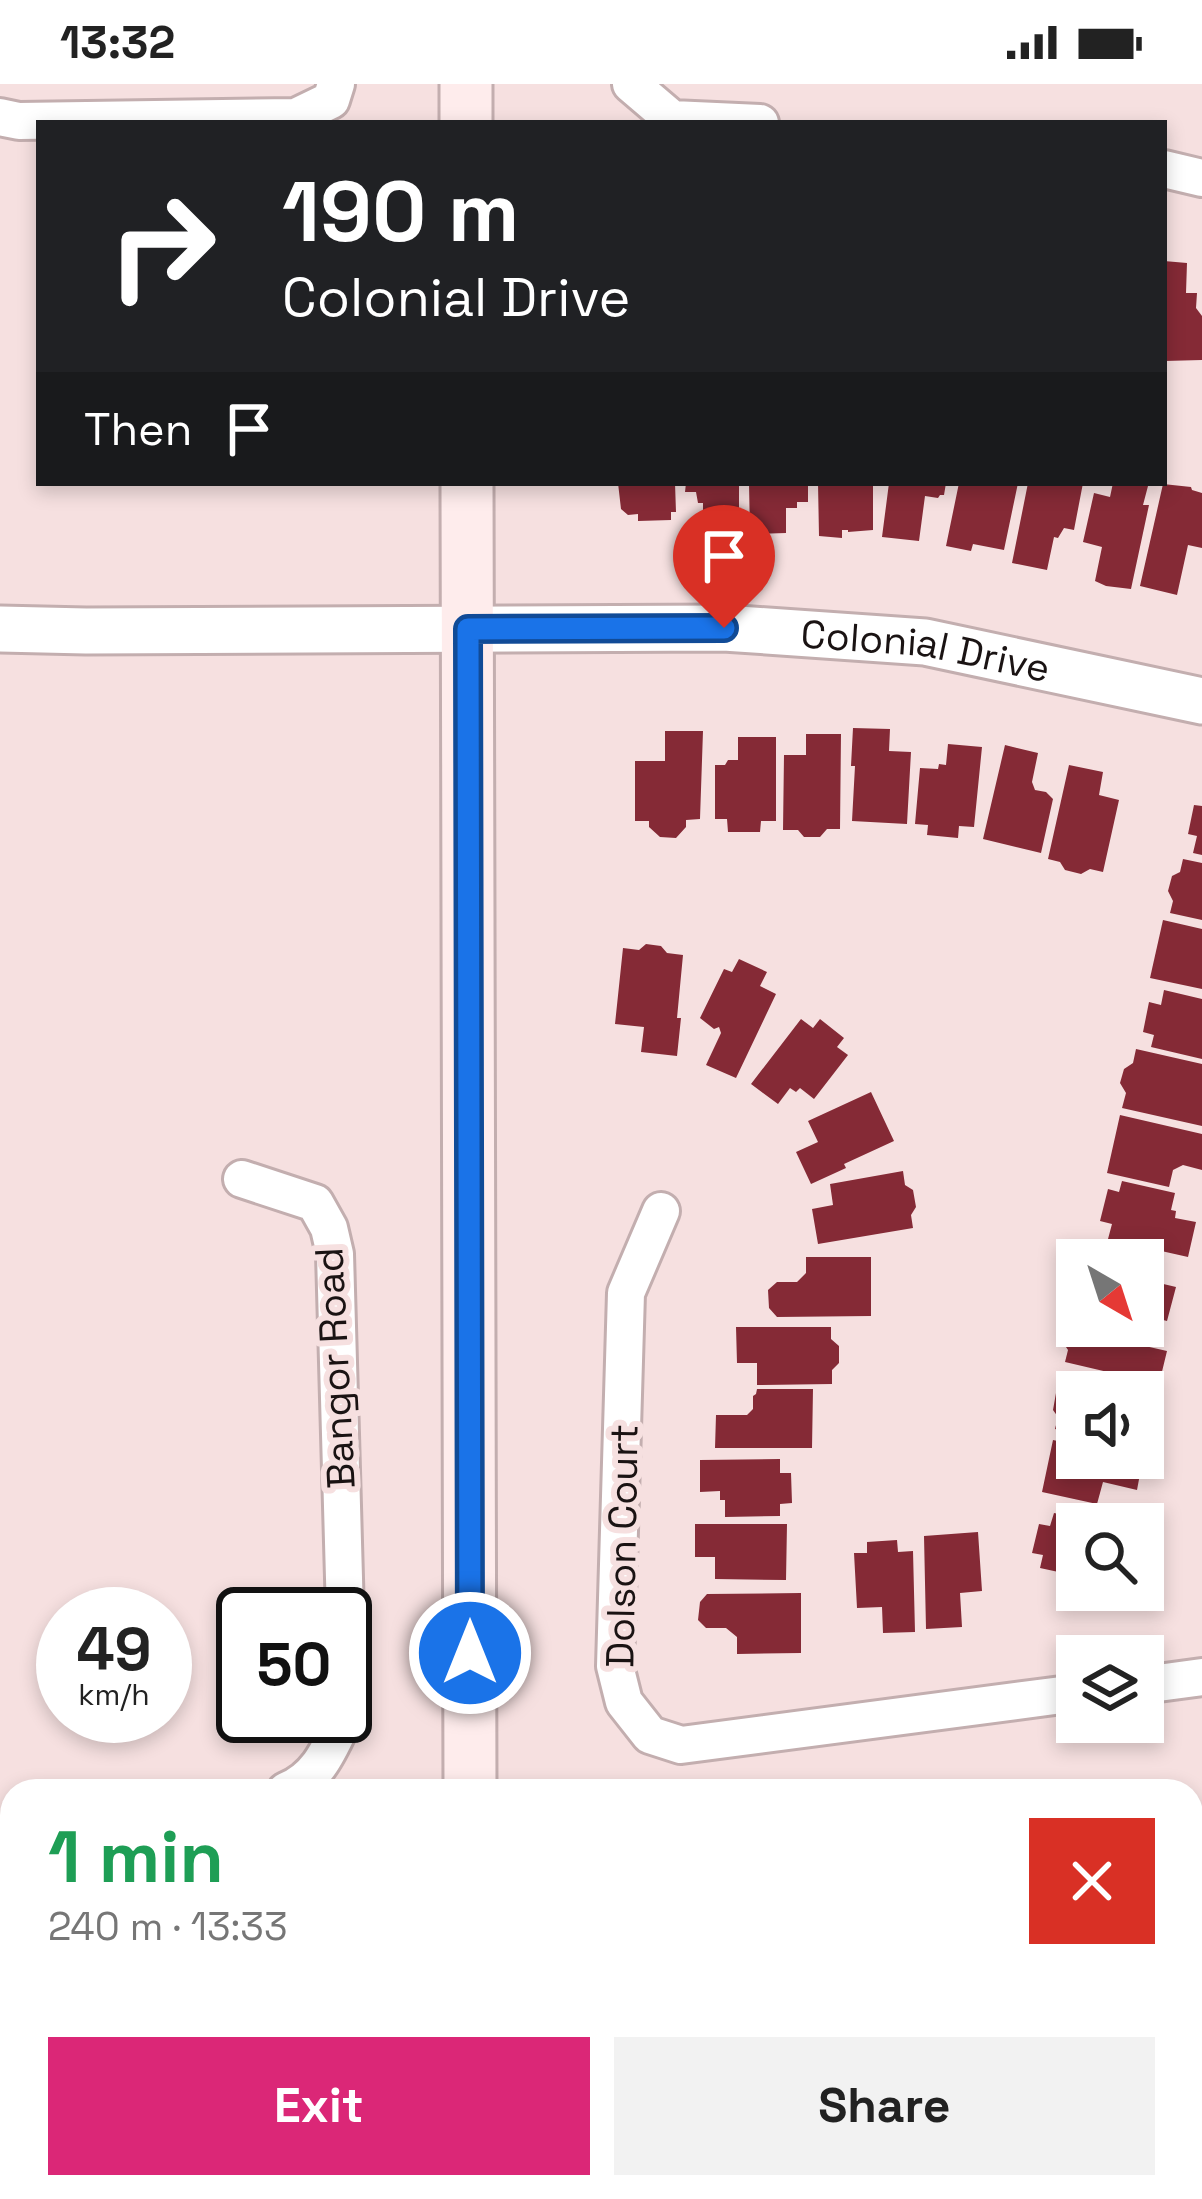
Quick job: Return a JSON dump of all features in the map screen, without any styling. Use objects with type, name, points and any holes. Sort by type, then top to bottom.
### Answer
[{"type":"main road","points":[[466,84],[466,120]]},
{"type":"main road","points":[[467,486],[470,1779]]},
{"type":"street","points":[[88,120],[296,117],[331,100],[336,84]]},
{"type":"street","points":[[631,84],[672,119],[694,120]]},
{"type":"street","points":[[0,117],[36,121]]},
{"type":"street","points":[[1167,171],[1202,178]]},
{"type":"street","name":"Colonial Drive","points":[[0,628],[724,628],[926,642],[1202,700]]},
{"type":"street","name":"Bangor Road","points":[[242,1179],[315,1203],[329,1228],[335,1254],[344,1587]]},
{"type":"street","name":"Dolson Court","points":[[661,1211],[626,1293],[615,1666],[624,1702],[650,1735],[681,1744],[1056,1696]]},
{"type":"street","points":[[1164,1682],[1202,1677]]},
{"type":"street","name":"Bangor Road","points":[[306,1779],[318,1770],[332,1743]]},
{"type":"building","points":[[1167,261],[1187,263],[1186,293],[1197,293],[1196,308],[1202,316],[1202,360],[1167,361]]},
{"type":"building","points":[[618,486],[675,486],[676,512],[671,512],[671,520],[638,521],[638,514],[628,515],[621,509]]},
{"type":"building","points":[[686,486],[739,486],[739,537],[703,537],[703,503],[698,503],[696,492],[685,492]]},
{"type":"building","points":[[749,486],[808,486],[808,502],[786,508],[786,533],[750,534]]},
{"type":"building","points":[[818,486],[873,486],[873,530],[842,530],[842,538],[819,536]]},
{"type":"building","points":[[889,486],[946,486],[938,498],[925,496],[919,541],[882,537]]},
{"type":"building","points":[[958,486],[1017,486],[1004,550],[973,544],[971,551],[946,546]]},
{"type":"building","points":[[1027,486],[1082,486],[1074,530],[1064,528],[1054,537],[1047,570],[1012,563]]},
{"type":"building","points":[[1112,486],[1148,486],[1143,505],[1149,505],[1131,589],[1095,581],[1102,547],[1083,542],[1094,493],[1110,497]]},
{"type":"building","points":[[1163,486],[1191,487],[1202,493],[1202,548],[1188,545],[1177,595],[1140,586]]},
{"type":"building","points":[[853,728],[890,729],[889,751],[911,752],[907,824],[852,821]]},
{"type":"building","points":[[665,731],[703,731],[700,819],[686,820],[676,838],[660,837],[649,821],[635,821],[635,761],[665,761]]},
{"type":"building","points":[[806,734],[841,734],[840,829],[827,829],[820,837],[783,830],[784,755],[806,755]]},
{"type":"building","points":[[738,737],[776,737],[776,821],[761,821],[760,832],[728,832],[727,819],[715,819],[715,765],[738,760]]},
{"type":"building","points":[[948,744],[982,747],[974,827],[959,826],[958,838],[927,835],[928,825],[915,824],[920,768],[946,765]]},
{"type":"building","points":[[1005,745],[1038,753],[1032,782],[1035,790],[1053,799],[1041,853],[983,839]]},
{"type":"building","points":[[1069,765],[1103,772],[1099,795],[1119,800],[1103,872],[1090,869],[1081,874],[1048,859]]},
{"type":"building","points":[[1194,805],[1202,806],[1202,855],[1193,853],[1197,836],[1188,834]]},
{"type":"building","points":[[1183,859],[1202,863],[1202,920],[1170,913],[1173,901],[1168,891]]},
{"type":"building","points":[[1163,920],[1202,929],[1202,989],[1150,978]]},
{"type":"building","points":[[646,944],[683,955],[677,1056],[641,1052],[644,1027],[615,1024],[623,948],[639,950]]},
{"type":"building","points":[[739,959],[767,972],[760,986],[776,994],[736,1078],[706,1065],[721,1033],[719,1027],[714,1029],[700,1018],[724,969],[732,972]]},
{"type":"building","points":[[1164,990],[1202,999],[1202,1059],[1151,1047],[1154,1035],[1143,1032],[1149,1002],[1161,1005]]},
{"type":"building","points":[[801,1019],[813,1028],[820,1019],[844,1038],[837,1047],[848,1055],[814,1099],[800,1088],[796,1092],[790,1088],[778,1104],[751,1084]]},
{"type":"building","points":[[1136,1049],[1202,1064],[1202,1126],[1122,1108],[1126,1093],[1120,1083]]},
{"type":"building","points":[[871,1092],[894,1141],[811,1184],[796,1152],[818,1142],[808,1121]]},
{"type":"building","points":[[1120,1115],[1202,1134],[1202,1170],[1183,1165],[1173,1170],[1169,1187],[1107,1173]]},
{"type":"building","points":[[903,1171],[916,1207],[911,1215],[913,1228],[818,1244],[812,1209],[833,1205],[830,1184]]},
{"type":"building","points":[[1122,1181],[1175,1193],[1171,1210],[1176,1211],[1175,1218],[1196,1222],[1188,1257],[1164,1252],[1164,1239],[1108,1239],[1112,1224],[1100,1221],[1108,1189],[1119,1192]]},
{"type":"building","points":[[806,1257],[871,1257],[871,1316],[777,1317],[769,1308],[768,1290],[777,1282],[797,1282],[806,1273]]},
{"type":"building","points":[[1164,1284],[1176,1287],[1164,1320]]},
{"type":"building","points":[[736,1327],[831,1327],[831,1339],[839,1346],[832,1384],[757,1385],[757,1363],[737,1363]]},
{"type":"building","points":[[1066,1347],[1149,1347],[1167,1351],[1162,1371],[1103,1371],[1065,1362]]},
{"type":"building","points":[[757,1389],[813,1389],[812,1448],[715,1448],[716,1415],[747,1415]]},
{"type":"building","points":[[1053,1440],[1056,1479],[1139,1479],[1137,1490],[1103,1482],[1097,1503],[1042,1492]]},
{"type":"building","points":[[780,1459],[780,1473],[791,1473],[792,1503],[780,1504],[780,1516],[725,1517],[720,1491],[700,1492],[700,1460]]},
{"type":"building","points":[[1056,1513],[1056,1571],[1040,1568],[1043,1555],[1032,1553],[1039,1524],[1050,1526]]},
{"type":"building","points":[[695,1524],[787,1524],[786,1580],[715,1579],[715,1557],[695,1557]]},
{"type":"building","points":[[978,1532],[982,1591],[960,1593],[962,1627],[926,1629],[924,1536]]},
{"type":"building","points":[[897,1540],[898,1552],[913,1551],[915,1632],[883,1633],[882,1607],[857,1608],[854,1553],[867,1553],[867,1542]]},
{"type":"building","points":[[801,1593],[801,1653],[737,1654],[737,1637],[726,1628],[706,1628],[698,1620],[700,1602],[707,1594]]},
{"type":"route","points":[[470,1653],[468,629],[724,628]]}]
